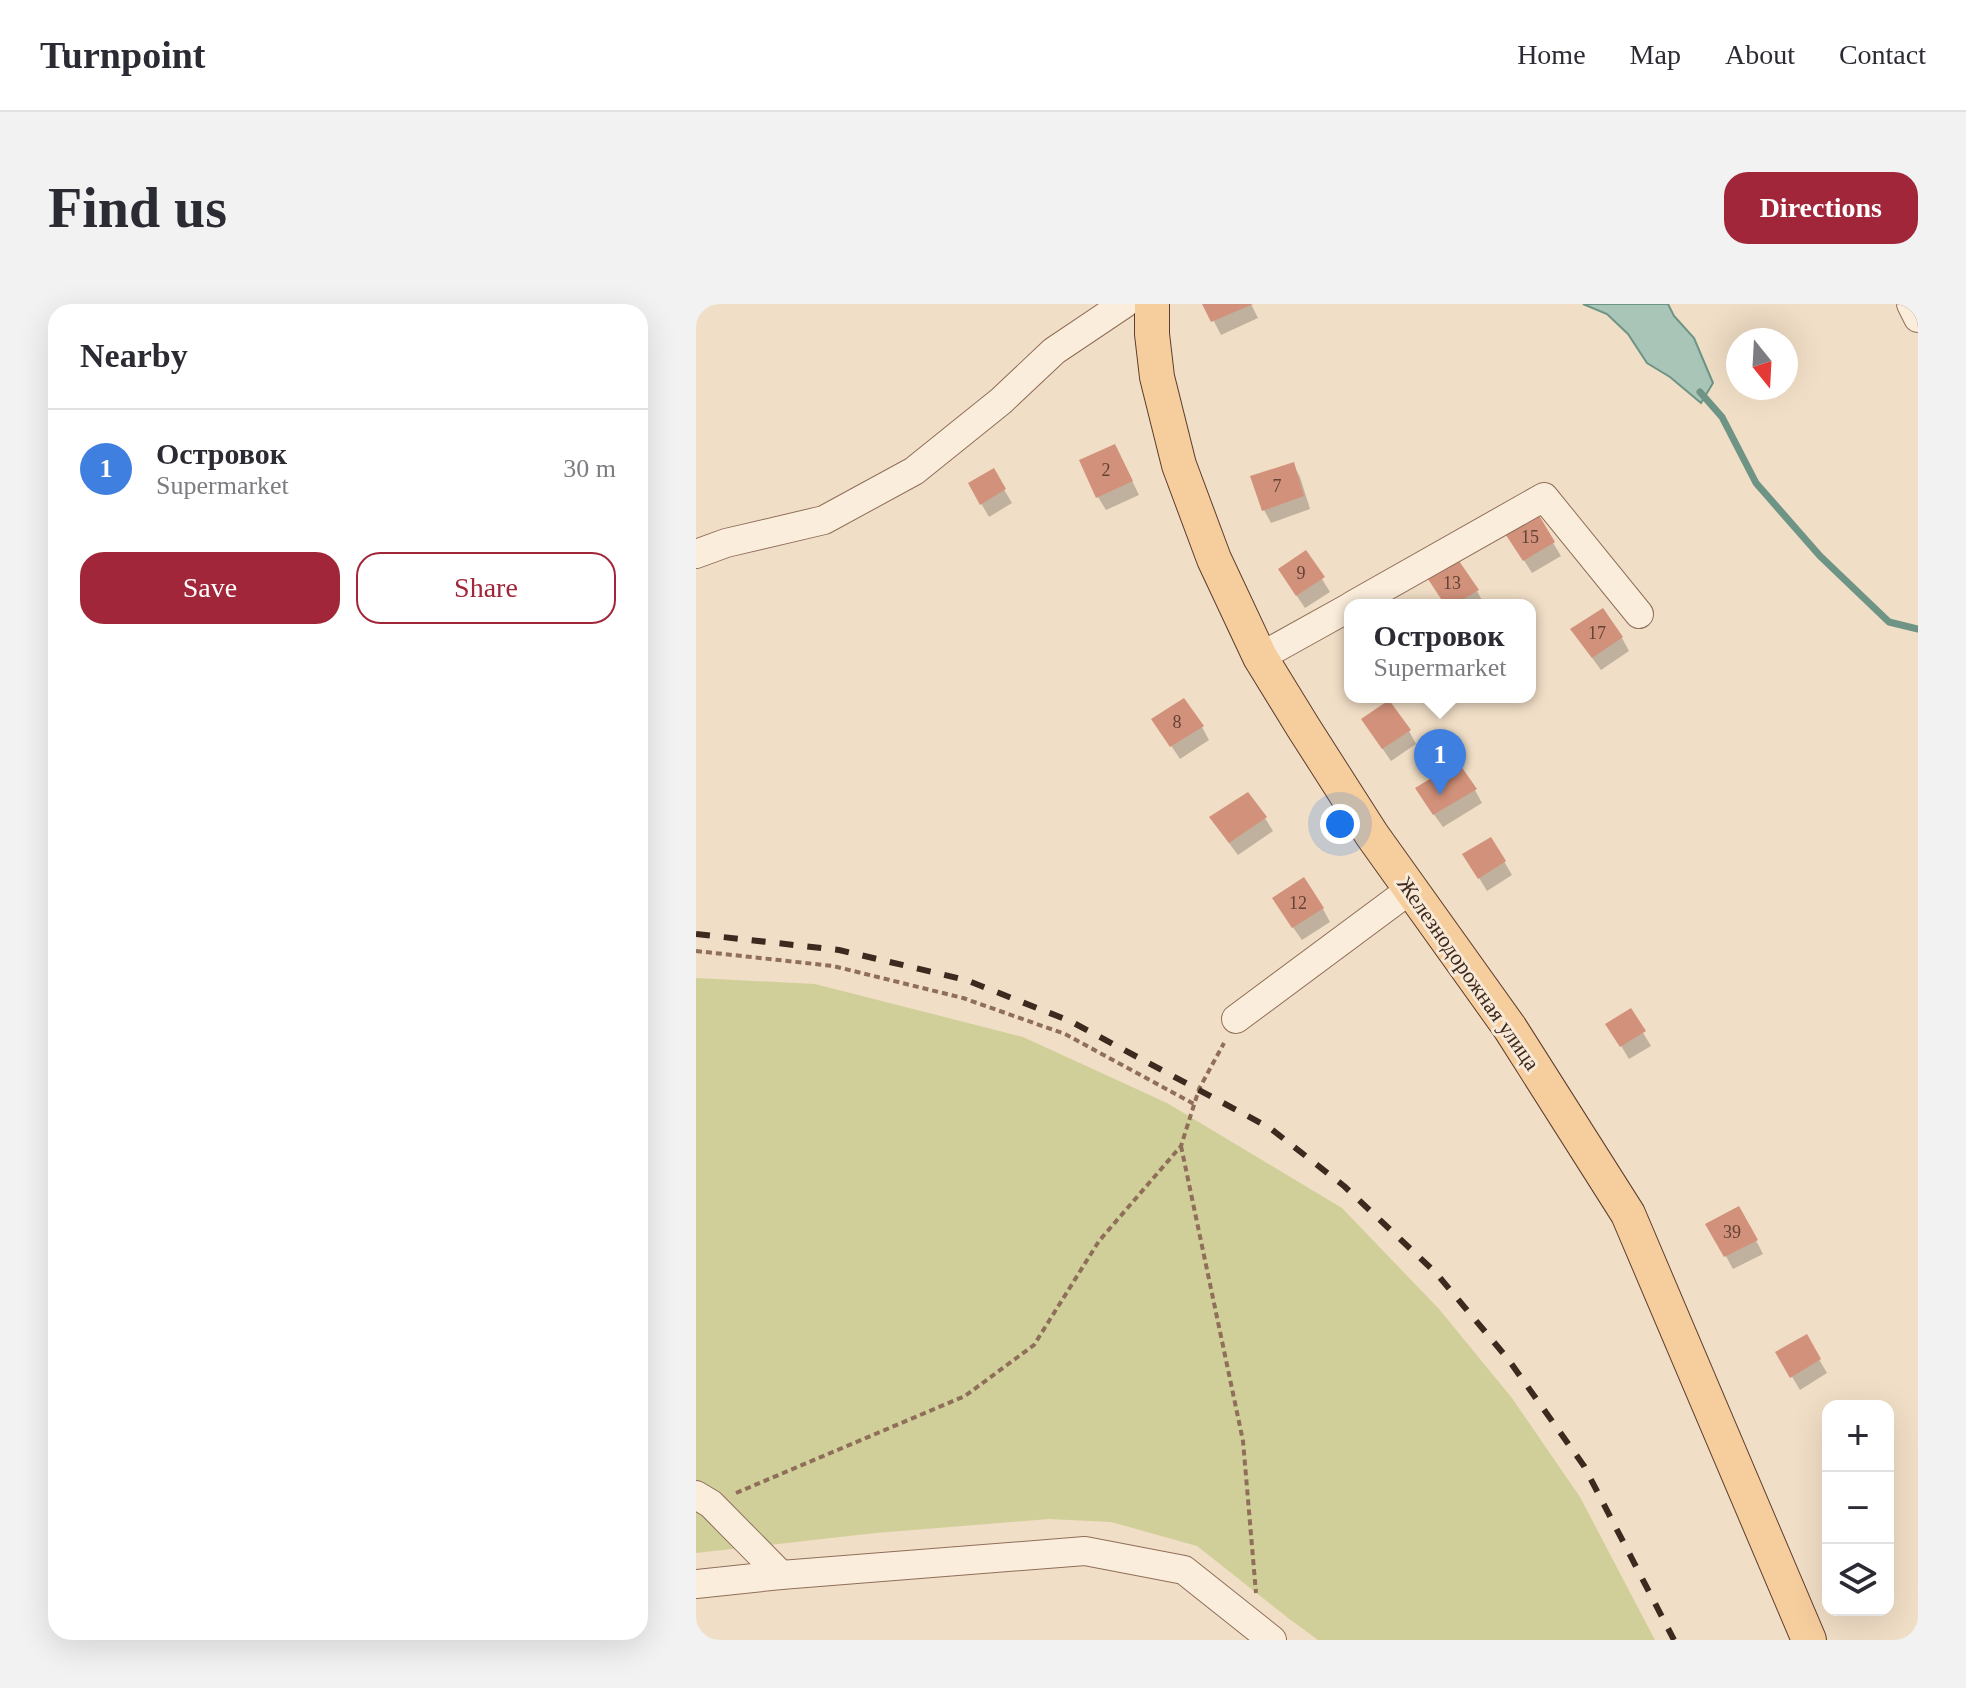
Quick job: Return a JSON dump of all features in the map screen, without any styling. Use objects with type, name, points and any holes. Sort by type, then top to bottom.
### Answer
[{"type":"main road","name":"Железнодорожная улица","points":[[1152,304],[1157,377],[1179,465],[1214,559],[1260,657],[1363,821],[1510,1028],[1628,1214],[1809,1640]]},
{"type":"street","points":[[696,554],[726,543],[824,520],[914,471],[1001,401],[1054,351],[1124,304]]},
{"type":"street","points":[[1911,304],[1918,318]]},
{"type":"street","points":[[1363,599],[1544,497],[1639,614]]},
{"type":"street","points":[[1260,657],[1344,610]]},
{"type":"street","points":[[1236,1019],[1411,889]]},
{"type":"street","points":[[704,1499],[781,1575]]},
{"type":"street","points":[[696,1584],[1085,1551],[1184,1570],[1266,1636]]},
{"type":"path","points":[[696,951],[833,966],[963,998],[1065,1034],[1194,1104]]},
{"type":"path","points":[[704,1499],[965,1396],[1034,1345],[1099,1241],[1181,1146],[1199,1089],[1236,1019]]},
{"type":"path","points":[[1181,1146],[1243,1441],[1266,1636]]},
{"type":"shaded area","points":[[1583,304],[1668,304],[1674,316],[1694,338],[1713,383],[1701,403],[1670,377],[1647,363],[1628,334],[1607,314]]},
{"type":"shaded area","points":[[696,978],[815,984],[1023,1037],[1167,1103],[1342,1208],[1439,1309],[1512,1398],[1580,1497],[1655,1640],[1318,1640],[1197,1546],[1111,1522],[1049,1519],[876,1533],[696,1553]]},
{"type":"building","points":[[1202,304],[1253,304],[1211,322]]},
{"type":"building","points":[[1115,444],[1133,481],[1096,498],[1079,460]]},
{"type":"building","points":[[1294,462],[1304,496],[1262,511],[1250,476]]},
{"type":"building","points":[[994,468],[1006,489],[980,505],[968,483]]},
{"type":"building","points":[[1537,512],[1555,542],[1523,561],[1504,532]]},
{"type":"building","points":[[1306,550],[1325,577],[1296,596],[1278,569]]},
{"type":"building","points":[[1457,558],[1479,590],[1463,599],[1441,599],[1426,576]]},
{"type":"building","points":[[1603,608],[1623,637],[1592,658],[1570,629]]},
{"type":"building","points":[[1184,698],[1204,726],[1170,747],[1151,719]]},
{"type":"building","points":[[1385,703],[1391,703],[1411,730],[1382,749],[1361,719]]},
{"type":"building","points":[[1458,762],[1477,789],[1433,815],[1415,788]]},
{"type":"building","points":[[1248,792],[1267,817],[1229,843],[1209,817]]},
{"type":"building","points":[[1491,837],[1506,861],[1478,879],[1462,854]]},
{"type":"building","points":[[1304,877],[1324,908],[1292,928],[1272,898]]},
{"type":"building","points":[[1631,1008],[1646,1031],[1620,1047],[1605,1024]]},
{"type":"building","points":[[1739,1206],[1758,1240],[1724,1257],[1705,1224]]},
{"type":"building","points":[[1807,1334],[1821,1359],[1790,1378],[1775,1352]]},
{"type":"waterway","points":[[1700,392],[1722,417],[1756,483],[1820,556],[1889,622],[1918,629]]},
{"type":"railway","points":[[696,934],[839,950],[966,980],[1070,1021],[1270,1128],[1344,1186],[1436,1273],[1508,1359],[1584,1466],[1674,1640]]},
{"type":"place","name":"Островок","points":[[1440,795]]}]
